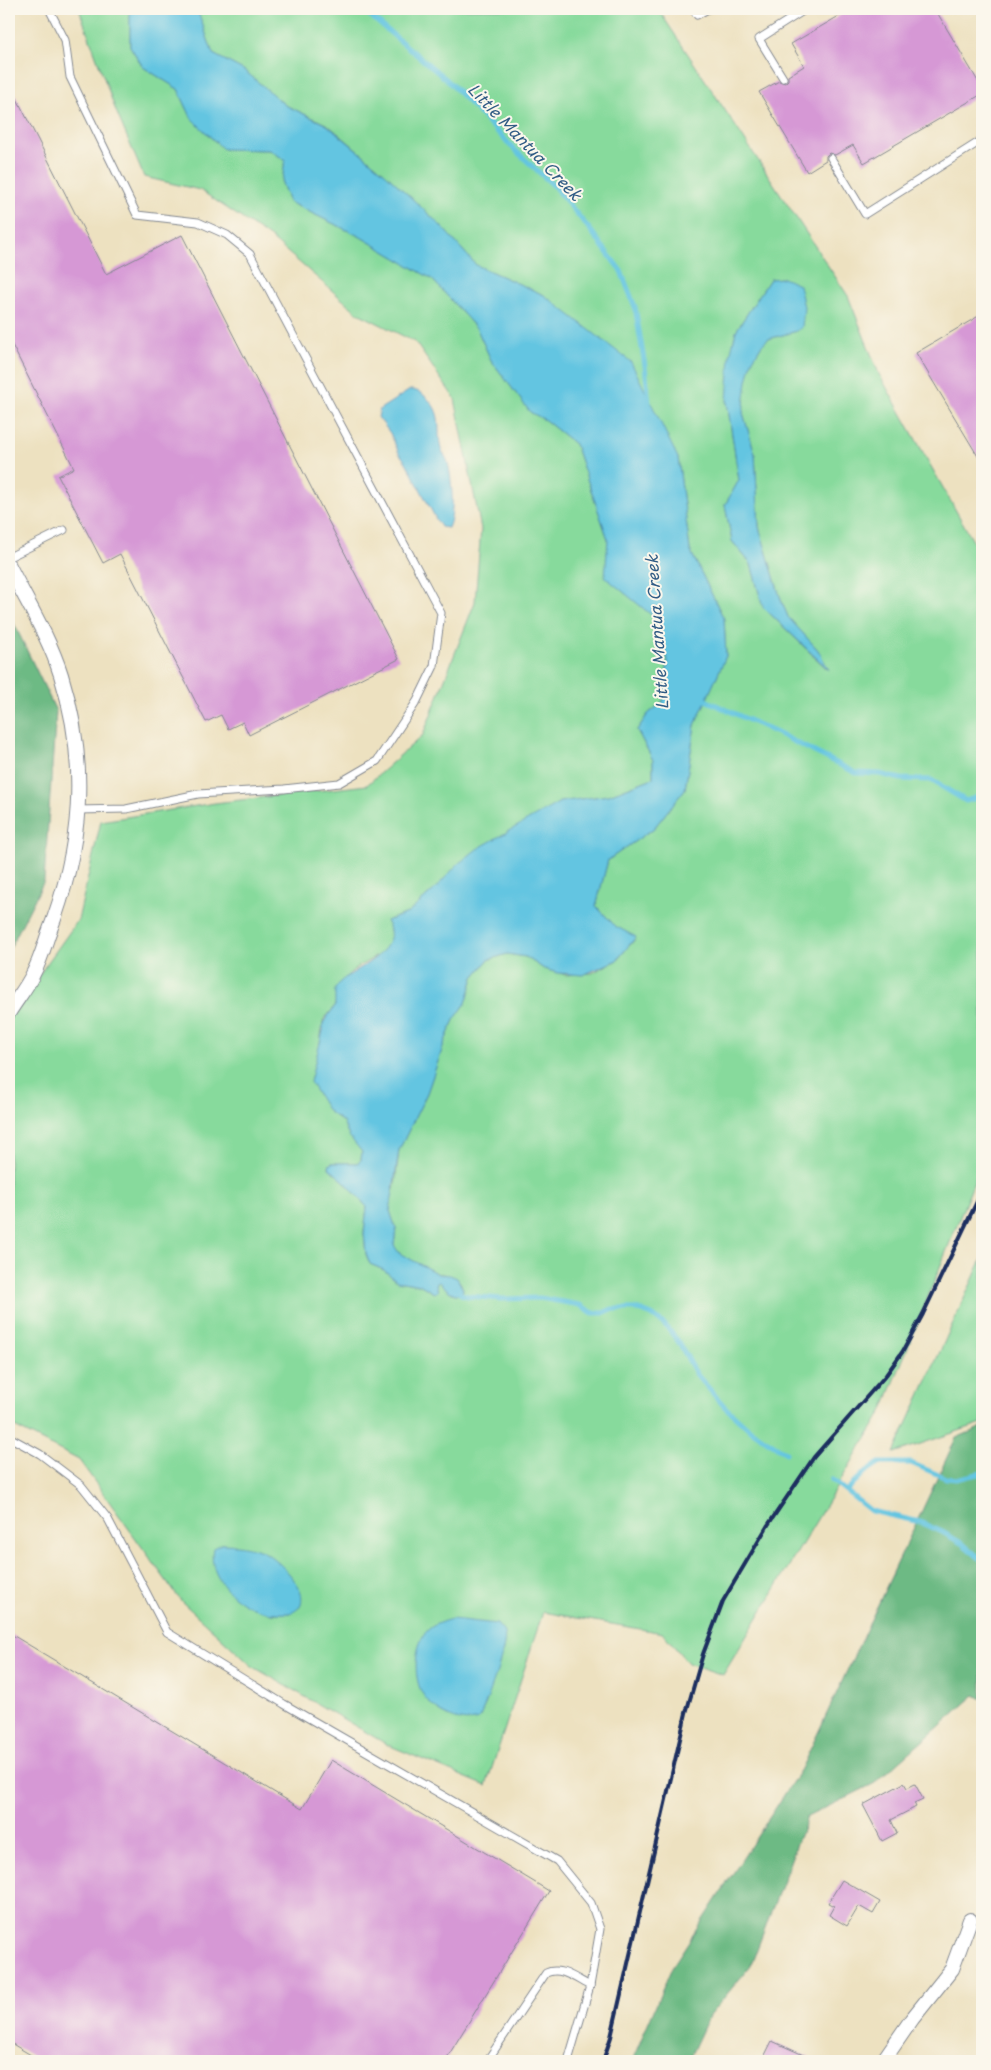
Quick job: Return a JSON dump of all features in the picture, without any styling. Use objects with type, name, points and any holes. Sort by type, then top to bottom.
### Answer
[{"type":"street","points":[[9,566],[50,647],[61,674],[77,747],[78,810],[71,864],[57,913],[33,974],[13,998],[9,1012]]},
{"type":"street","points":[[883,2061],[912,2019],[952,1969],[970,1920]]},
{"type":"lane","points":[[49,9],[65,40],[70,77],[138,215],[198,222],[227,235],[250,254],[441,613],[434,666],[417,701],[377,762],[339,783],[284,789],[198,794],[126,809],[78,810]]},
{"type":"lane","points":[[693,9],[697,15],[708,9]]},
{"type":"lane","points":[[783,78],[759,39],[806,9]]},
{"type":"lane","points":[[831,158],[865,214],[982,140]]},
{"type":"lane","points":[[9,557],[64,530]]},
{"type":"lane","points":[[9,1438],[48,1460],[81,1485],[108,1519],[167,1632],[292,1708],[558,1862],[591,1903],[600,1929],[590,1986],[568,2061]]},
{"type":"lane","points":[[488,2061],[546,1973],[552,1970],[561,1970],[590,1986]]},
{"type":"green space","points":[[79,9],[130,9],[130,46],[143,67],[178,89],[192,119],[223,149],[270,150],[285,160],[282,183],[289,202],[359,236],[432,279],[477,329],[491,360],[530,412],[545,420],[575,444],[608,539],[606,577],[654,617],[668,661],[663,702],[648,714],[637,730],[653,760],[653,778],[609,795],[560,802],[432,892],[408,913],[386,921],[390,932],[390,942],[378,955],[359,966],[345,979],[333,1009],[324,1020],[318,1058],[311,1078],[328,1111],[343,1122],[362,1152],[361,1160],[358,1163],[332,1163],[329,1168],[345,1182],[367,1207],[364,1233],[366,1254],[370,1264],[384,1270],[397,1281],[421,1285],[434,1293],[438,1291],[436,1284],[439,1282],[453,1293],[462,1294],[463,1289],[460,1282],[444,1274],[438,1274],[404,1257],[396,1250],[394,1245],[396,1229],[390,1211],[399,1150],[427,1093],[445,1041],[454,1020],[466,1003],[474,977],[488,960],[507,954],[526,957],[544,969],[566,975],[592,973],[617,960],[636,938],[615,926],[596,906],[608,860],[654,828],[685,789],[695,725],[726,656],[724,619],[690,550],[678,458],[544,295],[476,265],[440,225],[386,174],[328,125],[285,105],[245,71],[213,54],[197,9],[658,9],[848,296],[879,374],[982,557],[982,1162],[882,1412],[723,1675],[688,1663],[663,1633],[543,1612],[486,1786],[388,1745],[252,1666],[181,1601],[79,1460],[9,1424],[9,1017],[78,920],[101,821],[215,803],[367,785],[423,735],[475,602],[481,529],[455,399],[415,342],[358,313],[271,238],[200,190],[144,177],[116,111]],"holes":[[[783,278],[802,326],[797,331],[768,339],[761,346],[752,361],[746,381],[743,413],[755,454],[759,527],[781,600],[788,617],[818,650],[827,669],[763,607],[751,564],[732,541],[725,505],[739,480],[727,402],[736,331],[770,279]],[[221,1544],[262,1551],[291,1613],[268,1613]]]},
{"type":"green space","points":[[9,613],[56,711],[44,881],[9,950]]},
{"type":"green space","points":[[982,1259],[982,1423],[894,1453]]},
{"type":"green space","points":[[982,1427],[982,1699],[975,1695],[875,1783],[807,1817],[751,1965],[709,2016],[688,2061],[632,2061],[672,1967],[801,1769],[956,1438]]},
{"type":"water","points":[[130,9],[197,9],[213,54],[245,71],[285,105],[327,125],[386,174],[440,225],[476,265],[544,295],[631,362],[678,458],[690,550],[724,619],[726,656],[695,725],[685,789],[654,828],[608,860],[596,906],[615,926],[636,937],[617,960],[583,975],[558,973],[544,969],[526,957],[507,954],[488,960],[474,977],[466,1003],[454,1020],[445,1041],[427,1093],[399,1150],[390,1211],[396,1229],[394,1245],[399,1253],[438,1274],[457,1278],[463,1289],[462,1294],[452,1293],[439,1282],[436,1284],[438,1291],[434,1293],[421,1285],[397,1281],[384,1270],[370,1264],[366,1254],[364,1233],[367,1207],[345,1182],[329,1168],[332,1163],[358,1163],[361,1160],[362,1152],[349,1136],[343,1122],[328,1111],[310,1082],[323,1031],[323,1023],[335,1006],[335,989],[340,982],[377,957],[389,941],[390,931],[386,921],[408,913],[432,892],[458,864],[477,849],[560,802],[609,795],[653,778],[653,760],[637,730],[648,714],[663,702],[668,661],[654,617],[605,577],[608,539],[575,444],[545,420],[530,412],[491,360],[477,329],[432,279],[359,236],[289,202],[282,183],[285,160],[270,150],[223,149],[192,119],[178,89],[143,67],[130,46]]},
{"type":"water","points":[[783,278],[799,285],[804,307],[802,327],[797,331],[768,339],[761,346],[752,361],[747,381],[743,413],[755,454],[759,527],[781,600],[788,617],[818,650],[829,670],[763,607],[751,564],[732,541],[725,505],[739,480],[727,402],[730,356],[736,331],[770,279]]},
{"type":"water","points":[[410,390],[417,391],[425,396],[436,410],[438,416],[441,449],[447,461],[452,487],[452,514],[448,528],[441,527],[406,462],[399,453],[390,433],[378,417],[380,409]]},
{"type":"water","points":[[221,1544],[247,1547],[269,1555],[286,1570],[299,1588],[302,1598],[300,1606],[289,1613],[266,1612],[253,1608],[231,1594],[222,1584],[212,1561],[213,1548]]},
{"type":"water","points":[[452,1619],[497,1624],[504,1633],[505,1639],[500,1662],[491,1689],[479,1719],[471,1721],[455,1719],[439,1711],[422,1693],[417,1678],[416,1660],[423,1636],[433,1626]]},
{"type":"building","points":[[851,9],[935,9],[982,88],[982,94],[864,163],[853,145],[835,155],[829,153],[826,156],[826,160],[807,172],[759,92],[779,81],[785,83],[788,80],[788,76],[804,66],[791,44]]},
{"type":"building","points":[[9,83],[106,274],[182,235],[399,659],[249,735],[243,722],[228,729],[221,715],[206,722],[120,554],[103,563],[58,476],[74,468],[9,339]]},
{"type":"building","points":[[982,314],[982,463],[916,353]]},
{"type":"building","points":[[9,1633],[302,1809],[331,1760],[549,1891],[445,2061],[41,2061],[9,2042]]},
{"type":"building","points":[[904,1783],[907,1788],[915,1784],[923,1799],[914,1803],[916,1807],[891,1820],[897,1833],[882,1841],[863,1805]]},
{"type":"building","points":[[842,1880],[880,1902],[873,1914],[859,1906],[847,1926],[829,1915],[834,1906],[828,1903]]},
{"type":"building","points":[[772,2041],[817,2061],[762,2061]]},
{"type":"waterway","name":"Little Mantua Creek","points":[[362,9],[447,80],[515,150],[554,186],[621,271],[635,307],[649,403]]},
{"type":"waterway","points":[[701,698],[777,733],[856,773],[880,774],[901,779],[931,780],[966,801],[982,796]]},
{"type":"waterway","name":"Little Mantua Creek","points":[[457,1291],[468,1296],[501,1299],[540,1298],[580,1305],[593,1313],[603,1313],[612,1309],[637,1309],[652,1315],[665,1325],[678,1341],[697,1375],[725,1407],[748,1428],[786,1453]]},
{"type":"waterway","name":"Little Mantua Creek","points":[[846,1491],[864,1473],[879,1463],[911,1463],[946,1478],[956,1479],[982,1473]]},
{"type":"waterway","points":[[832,1480],[871,1511],[920,1522],[963,1544],[982,1560]]},
{"type":"railway","points":[[603,2061],[611,2037],[686,1713],[703,1654],[723,1601],[768,1525],[814,1457],[886,1375],[903,1351],[923,1314],[982,1191]]}]
